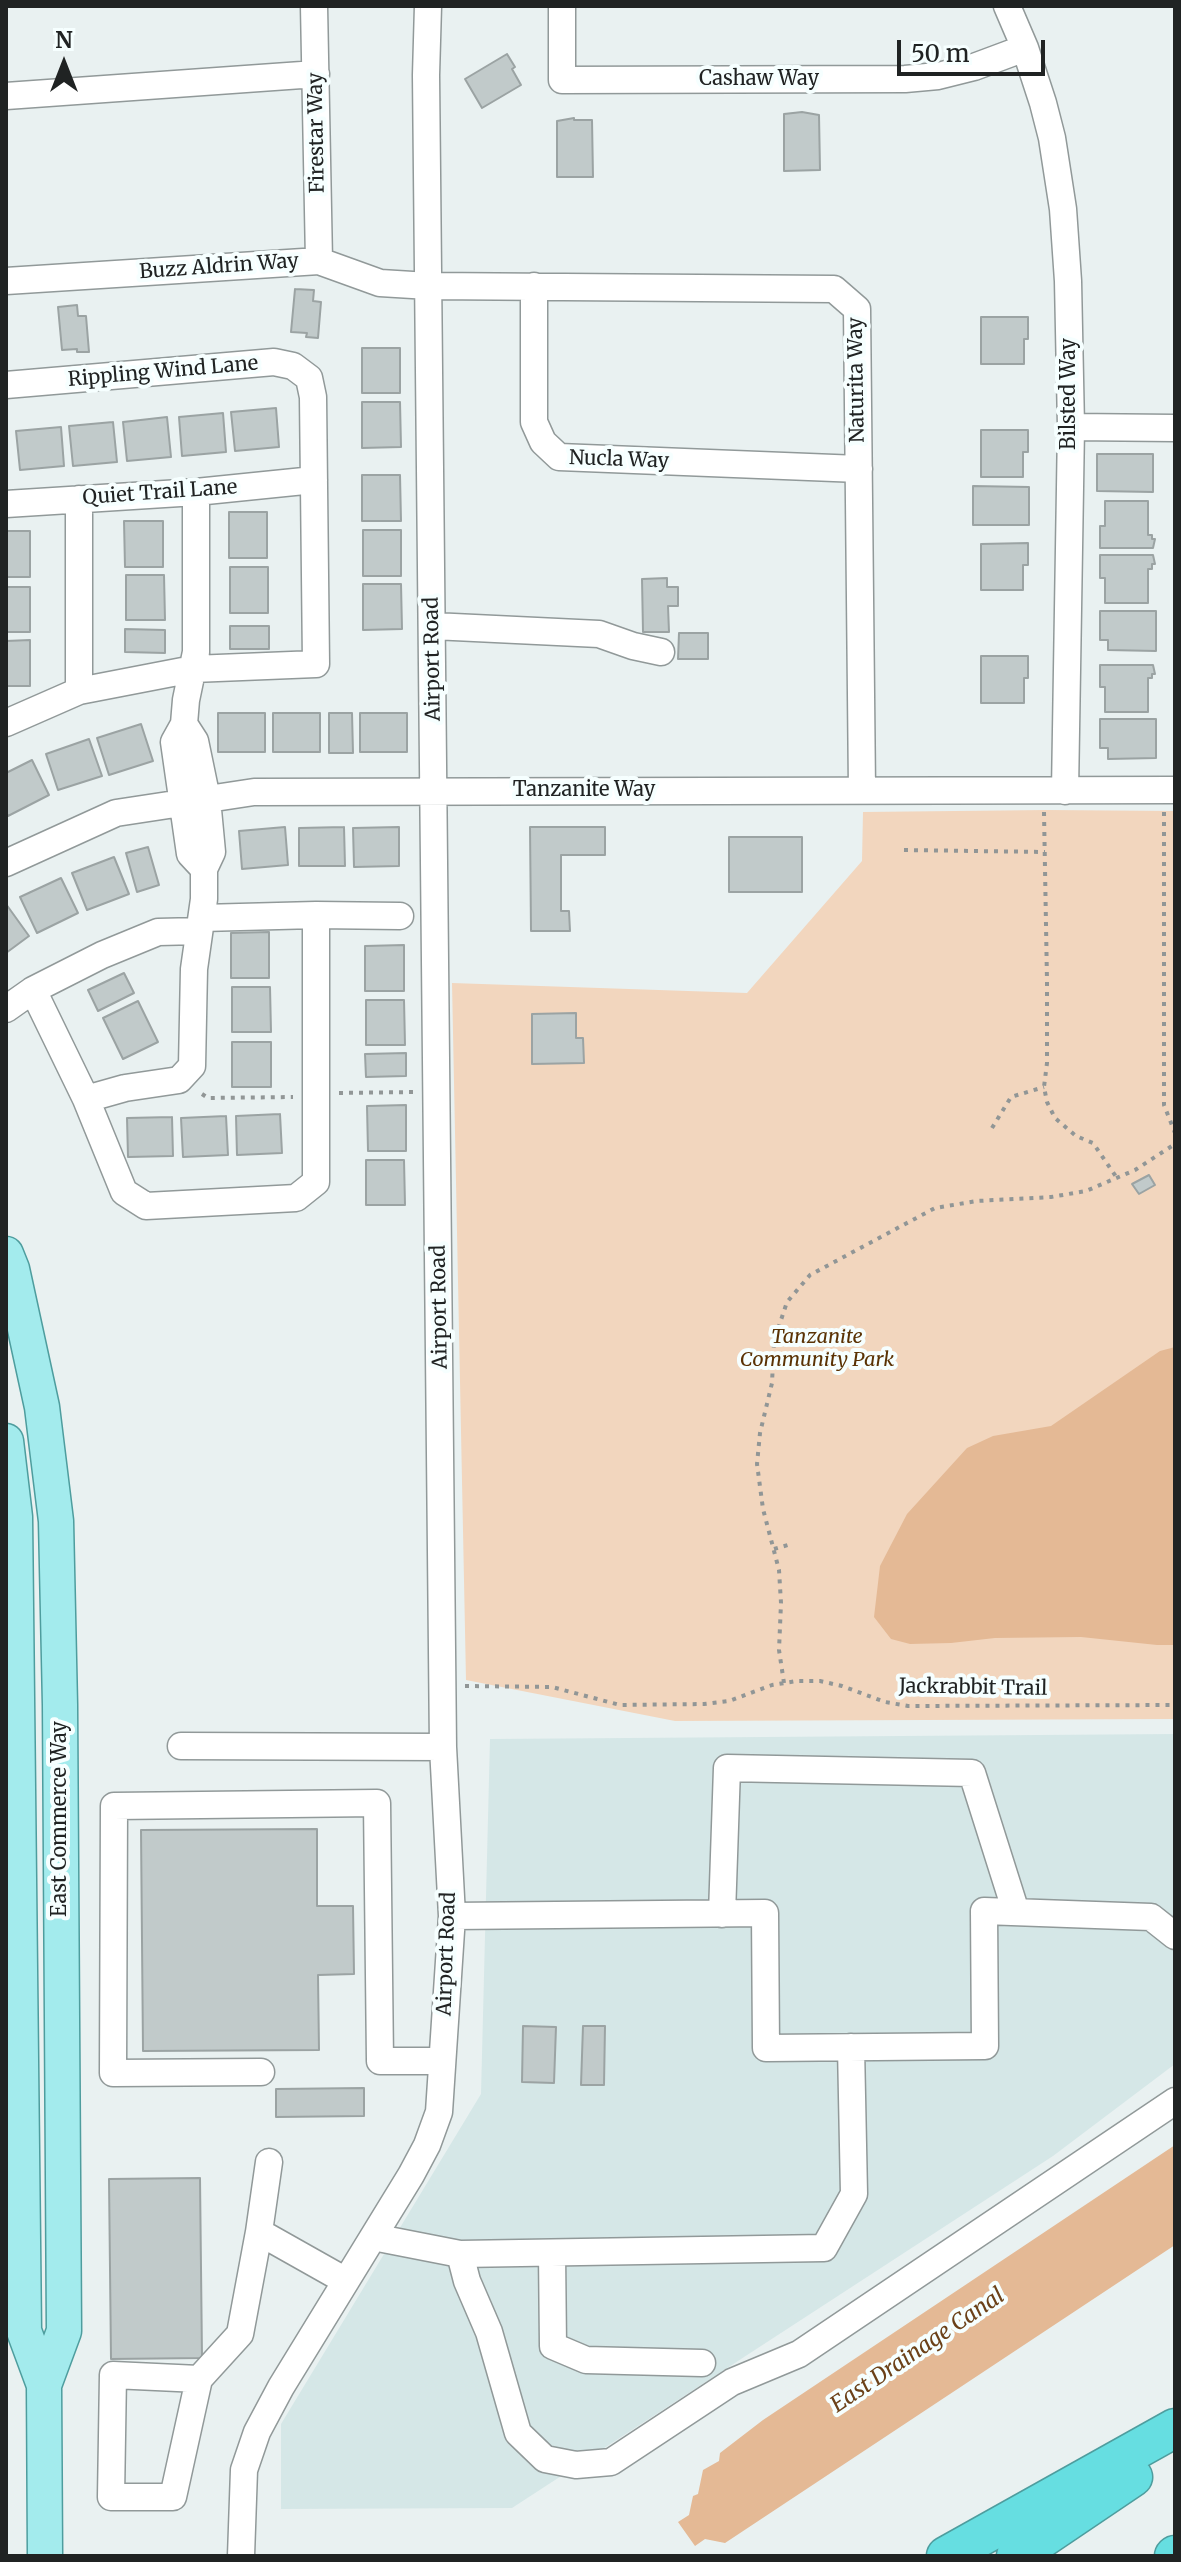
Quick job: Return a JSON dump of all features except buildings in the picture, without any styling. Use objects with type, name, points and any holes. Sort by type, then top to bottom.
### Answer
[{"type":"highway","points":[[946,2556],[1175,2428]]},
{"type":"highway","points":[[1016,2556],[1175,2449]]},
{"type":"main road","name":"East Commerce Way","points":[[6,1254],[12,1269],[42,1407],[56,1521],[64,2331],[44,2385]]},
{"type":"main road","name":"East Commerce Way","points":[[6,1441],[15,1517],[24,2331],[44,2385],[45,2556]]},
{"type":"street","name":"Firestar Way","points":[[314,6],[319,261]]},
{"type":"street","name":"Airport Road","points":[[241,2556],[244,2470],[257,2432],[427,2145],[439,2112],[452,1916],[443,1747],[426,75],[428,6]]},
{"type":"street","name":"Cashaw Way","points":[[562,6],[562,80],[905,79],[938,76],[974,67],[1025,48]]},
{"type":"street","name":"Bilsted Way","points":[[1007,6],[1025,48],[1052,138],[1063,209],[1071,427],[1065,791]]},
{"type":"street","points":[[6,96],[316,74]]},
{"type":"street","name":"Buzz Aldrin Way","points":[[6,281],[319,261],[380,283],[429,286]]},
{"type":"street","name":"Naturita Way","points":[[429,286],[834,289],[857,309],[862,790]]},
{"type":"street","name":"Nucla Way","points":[[534,286],[534,422],[543,442],[559,457],[859,469]]},
{"type":"street","name":"Rippling Wind Lane","points":[[6,385],[274,362],[293,366],[309,378],[313,397],[316,664],[193,669]]},
{"type":"street","points":[[1071,427],[1175,428]]},
{"type":"street","name":"Quiet Trail Lane","points":[[6,504],[196,492],[314,480]]},
{"type":"street","points":[[86,1099],[125,1088],[179,1080],[192,1066],[194,969],[204,899],[204,869],[212,852],[194,800],[195,741],[184,724],[196,652],[196,492]]},
{"type":"street","points":[[79,499],[79,691]]},
{"type":"street","points":[[433,626],[599,634],[661,652]]},
{"type":"street","points":[[6,723],[79,691],[193,669]]},
{"type":"street","name":"Tanzanite Way","points":[[6,863],[116,813],[254,792],[1170,790]]},
{"type":"street","points":[[33,990],[86,1099],[124,1192],[146,1206],[296,1198],[316,1182],[316,915]]},
{"type":"street","points":[[6,1009],[33,990],[102,955],[158,932],[200,924],[316,915],[400,916]]},
{"type":"street","points":[[181,1746],[443,1747]]},
{"type":"street","points":[[722,1914],[727,1768],[972,1773],[1016,1912]]},
{"type":"street","points":[[261,2072],[113,2073],[114,1806],[377,1803],[380,2061],[442,2061]]},
{"type":"street","points":[[452,1916],[765,1913],[766,2048],[985,2046],[984,1911],[1151,1917],[1175,1936]]},
{"type":"street","points":[[373,2237],[460,2254],[824,2248],[854,2194],[851,2047]]},
{"type":"street","points":[[460,2254],[467,2281],[489,2332],[518,2433],[545,2459],[576,2465],[611,2462],[732,2382],[799,2354],[1175,2101]]},
{"type":"street","points":[[199,2379],[113,2375],[111,2497],[173,2497],[199,2379],[240,2334],[269,2162]]},
{"type":"street","points":[[259,2232],[346,2281]]},
{"type":"street","points":[[552,2253],[553,2346],[586,2360],[702,2363]]},
{"type":"path","points":[[1170,790],[1164,1105],[1175,1133]]},
{"type":"path","points":[[1044,807],[1047,1063],[1044,1087],[1055,1118],[1076,1136],[1093,1143],[1117,1178]]},
{"type":"path","points":[[904,850],[1045,852]]},
{"type":"path","points":[[992,1128],[1011,1097],[1044,1087]]},
{"type":"path","points":[[328,1093],[416,1092]]},
{"type":"path","points":[[202,1094],[208,1098],[294,1097]]},
{"type":"path","points":[[784,1683],[779,1650],[779,1570],[763,1509],[757,1464],[760,1433],[772,1383],[774,1341],[787,1302],[810,1275],[935,1208],[1086,1191],[1135,1170],[1175,1144]]},
{"type":"path","points":[[774,1549],[788,1545]]},
{"type":"path","name":"Jackrabbit Trail","points":[[443,1686],[552,1687],[620,1705],[704,1704],[723,1702],[772,1685],[820,1681],[885,1702],[908,1706],[1175,1705]]},
{"type":"shaded area","points":[[1175,1734],[1175,2064],[1053,2156],[512,2508],[281,2509],[281,2424],[481,2094],[490,1739]]},
{"type":"green space","name":"Tanzanite Community Park","points":[[1175,811],[1175,1719],[675,1721],[466,1680],[452,983],[747,993],[862,861],[863,812]]},
{"type":"water","points":[[1175,1347],[1175,1645],[1081,1637],[995,1638],[910,1644],[891,1639],[874,1617],[880,1566],[907,1514],[967,1448],[993,1436],[1051,1426],[1160,1351]]},
{"type":"water","name":"East Drainage Canal","points":[[1175,2145],[1175,2245],[725,2543],[705,2539],[695,2546],[678,2522],[689,2515],[703,2470],[719,2461],[720,2453],[763,2420]]}]
